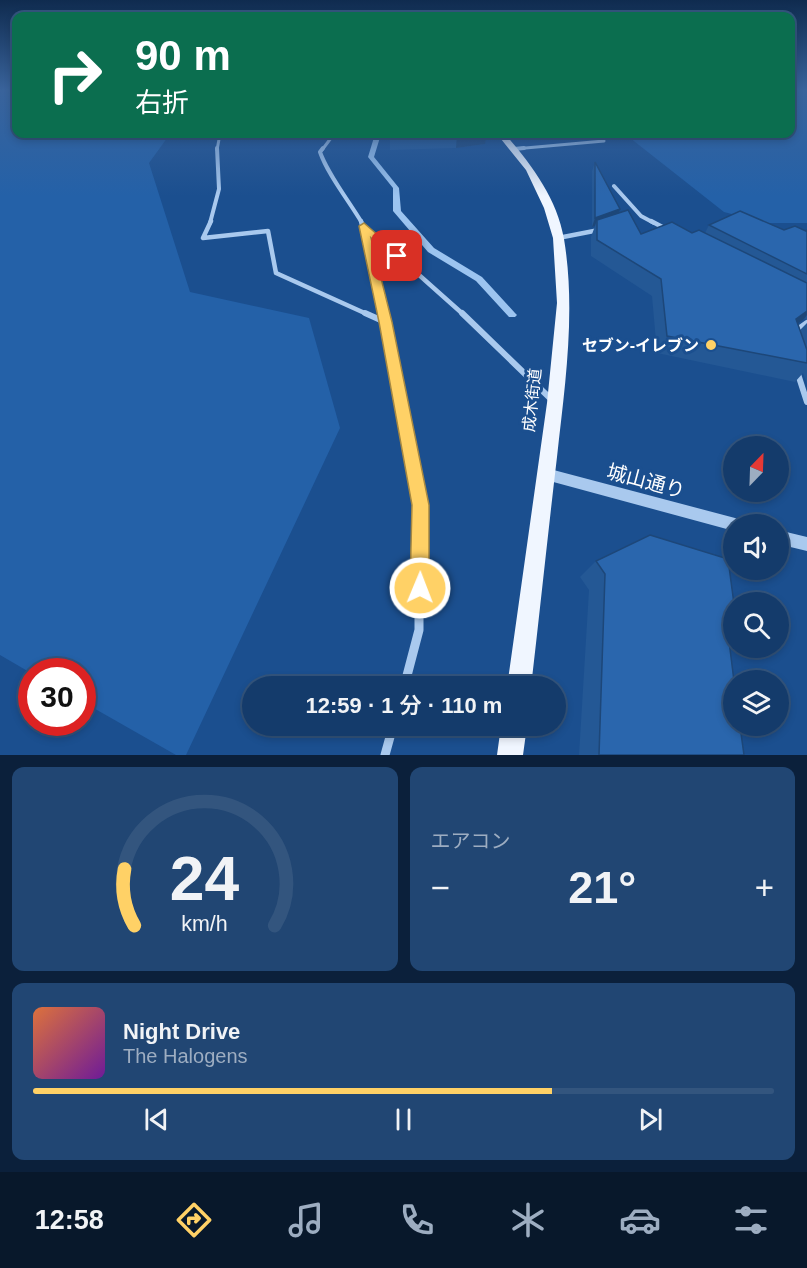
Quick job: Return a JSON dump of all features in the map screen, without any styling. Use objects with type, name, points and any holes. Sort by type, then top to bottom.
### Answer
[{"type":"main road","name":"成木街道","points":[[504,138],[540,187],[558,238],[563,303],[555,403],[520,676]]},
{"type":"main road","points":[[510,755],[513,736]]},
{"type":"street","points":[[218,138],[220,181],[216,208],[203,238],[268,231],[276,273],[386,322]]},
{"type":"street","points":[[331,138],[320,152],[325,167],[340,186],[364,226],[454,305],[555,403]]},
{"type":"street","points":[[514,149],[604,141]]},
{"type":"street","points":[[614,186],[641,216],[672,232]]},
{"type":"street","points":[[630,219],[641,216]]},
{"type":"street","points":[[364,226],[386,322],[420,505],[419,630],[407,676]]},
{"type":"street","points":[[558,238],[588,233],[609,226]]},
{"type":"street","points":[[786,337],[807,323]]},
{"type":"street","points":[[793,359],[807,402]]},
{"type":"street","name":"城山通り","points":[[546,474],[723,522]]},
{"type":"street","points":[[789,540],[807,544]]},
{"type":"street","points":[[385,755],[390,736]]},
{"type":"shaded area","points":[[0,126],[12,126],[12,138],[167,138],[149,163],[190,292],[309,318],[340,428],[186,755],[176,755],[96,709],[96,658],[18,658],[18,665],[0,655]]},
{"type":"shaded area","points":[[795,126],[807,126],[807,223],[766,223],[724,212],[630,138],[795,138]]},
{"type":"building","points":[[595,162],[620,209],[595,218]]},
{"type":"building","points":[[628,210],[641,234],[672,222],[692,233],[699,230],[807,283],[807,311],[796,319],[807,350],[807,363],[667,336],[661,279],[597,240],[597,220]]},
{"type":"building","points":[[740,211],[784,230],[795,226],[807,230],[807,274],[709,225]]},
{"type":"building","points":[[650,535],[723,557],[723,580],[731,580],[732,592],[723,592],[723,658],[731,658],[733,670],[723,670],[723,736],[741,736],[744,755],[599,755],[605,574],[596,561]]},
{"type":"waterway","points":[[377,138],[371,157],[396,188],[397,211],[431,250],[479,279],[512,315]]},
{"type":"place","name":"セブン-イレブン","points":[[711,345]]},
{"type":"route","points":[[397,256],[364,226],[386,322],[420,505],[420,588]]}]
